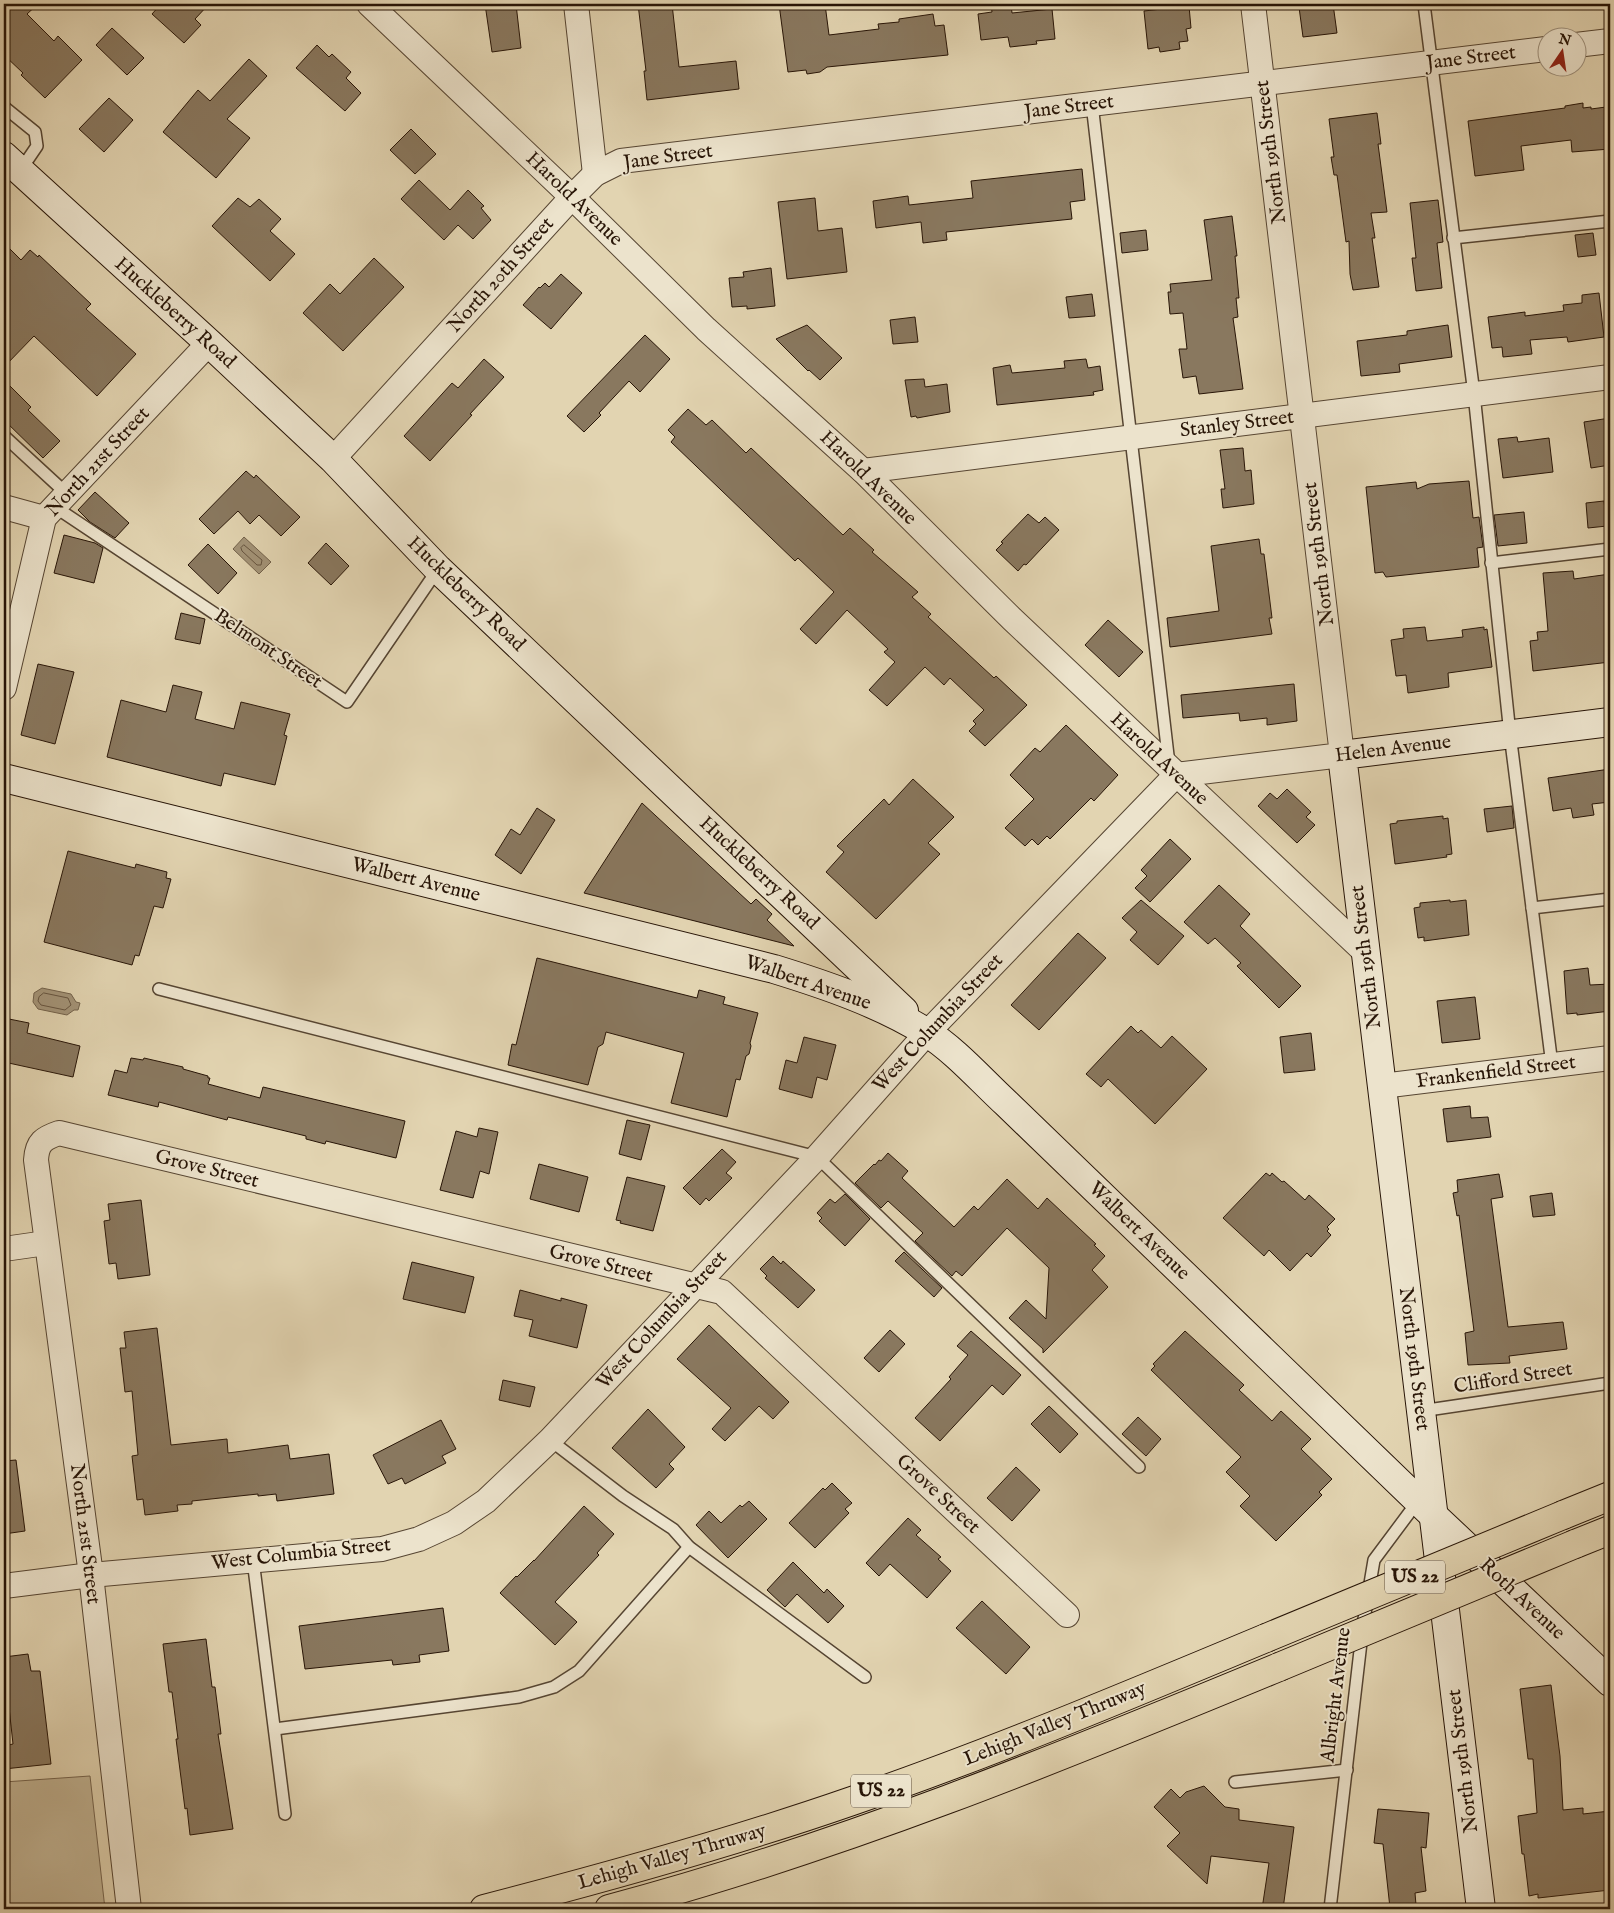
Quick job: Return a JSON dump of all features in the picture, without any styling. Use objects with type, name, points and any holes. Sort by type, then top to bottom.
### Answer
[{"type":"highway","name":"Lehigh Valley Thruway","points":[[484,1909],[604,1878],[728,1842],[851,1802],[972,1758],[1096,1709],[1610,1496]]},
{"type":"highway","name":"Lehigh Valley Thruway","points":[[609,1909],[737,1872],[984,1787],[1108,1738],[1610,1530]]},
{"type":"street","name":"Harold Avenue","points":[[369,4],[572,196],[706,329],[863,472],[1012,620],[1366,953]]},
{"type":"street","points":[[576,4],[595,174]]},
{"type":"street","name":"North 19th Street","points":[[1253,4],[1421,1411],[1426,1508],[1481,1909]]},
{"type":"street","points":[[1586,44],[1610,41]]},
{"type":"street","name":"Jane Street","points":[[595,174],[621,161],[1536,50]]},
{"type":"street","name":"Huckleberry Road","points":[[12,164],[209,343],[333,459],[438,569],[927,1032]]},
{"type":"street","name":"North 20th Street","points":[[333,459],[572,196],[595,174]]},
{"type":"street","name":"North 21st Street","points":[[4,688],[55,506],[209,343]]},
{"type":"street","name":"Stanley Street","points":[[863,472],[1610,377]]},
{"type":"street","name":"Belmont Street","points":[[4,507],[55,506]]},
{"type":"street","name":"Helen Avenue","points":[[1173,772],[1342,755],[1610,722]]},
{"type":"street","name":"West Columbia Street","points":[[4,1586],[91,1575],[382,1549],[419,1539],[454,1523],[486,1501],[550,1440],[817,1157],[927,1032],[1173,772]]},
{"type":"street","name":"Walbert Avenue","points":[[4,778],[774,968],[837,990],[880,1008],[927,1032],[962,1061],[1000,1097],[1426,1508]]},
{"type":"street","name":"Frankenfield Street","points":[[1382,1086],[1610,1058]]},
{"type":"street","name":"Grove Street","points":[[36,1160],[39,1145],[47,1136],[59,1132],[693,1287],[722,1292],[1067,1615]]},
{"type":"street","name":"North 21st Street","points":[[36,1160],[91,1575],[129,1909]]},
{"type":"street","points":[[4,1249],[46,1243]]},
{"type":"street","name":"Roth Avenue","points":[[1426,1508],[1610,1682]]},
{"type":"lane","points":[[1424,4],[1452,238],[1474,394],[1510,734],[1552,1065]]},
{"type":"lane","points":[[1092,104],[1173,772]]},
{"type":"lane","points":[[4,106],[34,132],[37,146],[12,164]]},
{"type":"lane","points":[[1452,238],[1610,221]]},
{"type":"lane","points":[[4,436],[55,506]]},
{"type":"lane","name":"Belmont Street","points":[[55,506],[347,702],[438,569]]},
{"type":"lane","points":[[1491,563],[1610,549]]},
{"type":"lane","points":[[1532,908],[1610,899]]},
{"type":"lane","points":[[159,989],[817,1157],[1139,1466]]},
{"type":"lane","name":"Clifford Street","points":[[1421,1411],[1610,1383]]},
{"type":"lane","points":[[550,1440],[623,1496],[673,1529],[689,1547],[865,1677]]},
{"type":"lane","name":"Albright Avenue","points":[[1330,1909],[1363,1625],[1374,1560],[1426,1508]]},
{"type":"lane","points":[[275,1729],[519,1697],[554,1687],[579,1672],[689,1547]]},
{"type":"lane","points":[[253,1560],[286,1814]]},
{"type":"lane","points":[[1234,1782],[1347,1770]]},
{"type":"shaded area","points":[[90,1776],[105,1909],[4,1909],[4,1782]]},
{"type":"water","points":[[244,537],[271,562],[259,574],[233,549]]},
{"type":"water","points":[[42,988],[71,994],[76,1002],[80,1003],[78,1010],[74,1010],[67,1015],[38,1009],[33,1002],[34,993]]},
{"type":"building","points":[[13,4],[38,4],[27,14],[54,41],[58,36],[82,60],[45,98],[4,55],[4,13]]},
{"type":"building","points":[[161,4],[209,4],[195,19],[201,25],[184,43],[152,14]]},
{"type":"building","points":[[485,4],[516,4],[521,48],[492,52]]},
{"type":"building","points":[[638,4],[672,4],[679,67],[736,61],[739,89],[647,100],[644,71],[646,71]]},
{"type":"building","points":[[779,4],[825,4],[829,35],[879,29],[878,24],[899,22],[899,19],[933,14],[935,26],[944,25],[948,55],[827,67],[820,72],[807,74],[806,70],[788,72]]},
{"type":"building","points":[[991,4],[1011,4],[1012,13],[1052,9],[1055,39],[1036,41],[1037,44],[1010,47],[1008,37],[981,40],[978,14],[992,12]]},
{"type":"building","points":[[1333,4],[1337,33],[1303,37],[1299,7]]},
{"type":"building","points":[[1189,6],[1191,28],[1186,29],[1188,41],[1179,42],[1180,49],[1160,52],[1159,47],[1148,49],[1144,11]]},
{"type":"building","points":[[112,28],[144,58],[127,75],[96,45]]},
{"type":"building","points":[[317,45],[329,57],[332,54],[351,72],[346,78],[361,93],[345,111],[296,68]]},
{"type":"building","points":[[249,59],[267,76],[227,119],[250,138],[216,178],[163,132],[198,90],[210,101]]},
{"type":"building","points":[[109,98],[133,120],[104,152],[79,129]]},
{"type":"building","points":[[1583,103],[1583,108],[1606,107],[1610,149],[1572,152],[1571,140],[1521,146],[1524,170],[1475,176],[1468,121],[1565,108],[1565,106]]},
{"type":"building","points":[[1377,113],[1381,144],[1378,144],[1387,212],[1371,213],[1375,238],[1372,238],[1379,287],[1353,290],[1350,274],[1349,241],[1346,242],[1337,175],[1334,175],[1331,157],[1334,157],[1329,119]]},
{"type":"building","points":[[411,129],[436,154],[415,174],[390,150]]},
{"type":"building","points":[[1082,169],[1085,200],[1070,202],[1072,219],[946,232],[947,240],[923,243],[921,222],[876,228],[873,201],[908,196],[909,205],[973,198],[971,181]]},
{"type":"building","points":[[419,180],[450,210],[468,190],[484,206],[481,208],[491,220],[473,239],[458,225],[444,240],[401,199]]},
{"type":"building","points":[[238,198],[250,207],[259,199],[281,219],[270,231],[295,254],[270,281],[212,226]]},
{"type":"building","points":[[815,198],[818,231],[842,228],[847,272],[787,279],[778,202]]},
{"type":"building","points":[[1438,200],[1443,242],[1437,243],[1442,288],[1416,291],[1412,258],[1416,258],[1410,203]]},
{"type":"building","points":[[1232,216],[1237,256],[1235,256],[1239,298],[1236,298],[1238,317],[1233,318],[1243,389],[1199,394],[1196,376],[1183,378],[1179,349],[1187,349],[1183,313],[1170,314],[1168,292],[1171,292],[1170,284],[1212,280],[1204,220]]},
{"type":"building","points":[[1146,230],[1148,250],[1122,253],[1120,233]]},
{"type":"building","points":[[1593,233],[1596,255],[1578,257],[1575,235]]},
{"type":"building","points":[[4,243],[21,260],[30,250],[38,257],[39,255],[91,304],[86,309],[136,354],[97,396],[34,336],[4,367]]},
{"type":"building","points":[[374,258],[404,287],[343,351],[303,313],[330,284],[340,294]]},
{"type":"building","points":[[771,268],[775,306],[747,309],[747,306],[732,307],[729,278],[744,277],[743,272]]},
{"type":"building","points":[[561,274],[582,293],[551,329],[523,305],[539,287],[545,283],[549,287]]},
{"type":"building","points":[[1599,293],[1604,337],[1568,342],[1567,337],[1530,340],[1532,354],[1503,357],[1502,347],[1492,348],[1488,317],[1525,312],[1525,316],[1564,311],[1563,305],[1582,303],[1582,295]]},
{"type":"building","points":[[1092,294],[1095,316],[1069,318],[1066,297]]},
{"type":"building","points":[[915,317],[918,342],[893,344],[890,320]]},
{"type":"building","points":[[807,325],[842,358],[820,380],[808,371],[776,339]]},
{"type":"building","points":[[1448,325],[1452,357],[1399,364],[1400,372],[1361,376],[1357,341],[1407,335],[1407,331]]},
{"type":"building","points":[[645,335],[670,359],[640,392],[629,381],[584,432],[567,416]]},
{"type":"building","points":[[484,359],[504,377],[430,461],[404,436],[452,383],[458,388]]},
{"type":"building","points":[[1086,359],[1088,368],[1100,366],[1103,390],[1093,392],[1094,395],[997,405],[993,368],[1010,365],[1012,373],[1065,368],[1064,361]]},
{"type":"building","points":[[924,379],[925,387],[947,384],[950,412],[917,418],[916,416],[911,417],[905,380]]},
{"type":"building","points":[[4,380],[31,407],[28,410],[60,441],[43,458],[4,420]]},
{"type":"building","points":[[688,409],[706,425],[712,420],[746,453],[751,448],[843,535],[850,528],[874,550],[872,552],[918,592],[912,597],[931,614],[928,617],[994,678],[996,676],[1027,705],[985,746],[969,731],[976,724],[973,721],[984,710],[950,678],[944,685],[925,667],[887,706],[869,690],[895,662],[884,652],[888,649],[847,610],[816,644],[800,629],[834,592],[798,558],[795,561],[671,442],[675,437],[668,430]]},
{"type":"building","points":[[1610,418],[1610,465],[1591,468],[1584,422]]},
{"type":"building","points":[[1517,437],[1518,442],[1549,438],[1553,472],[1503,478],[1498,439]]},
{"type":"building","points":[[1243,448],[1245,471],[1251,470],[1254,504],[1223,508],[1221,489],[1225,489],[1220,450]]},
{"type":"building","points":[[246,471],[254,478],[256,475],[300,517],[281,536],[259,515],[250,524],[238,511],[214,534],[199,519]]},
{"type":"building","points":[[1469,481],[1473,518],[1479,517],[1483,547],[1477,548],[1479,567],[1386,577],[1383,572],[1375,573],[1366,487],[1416,482],[1417,489],[1429,484]]},
{"type":"building","points":[[95,492],[129,523],[115,538],[90,522],[78,510]]},
{"type":"building","points":[[1604,501],[1607,526],[1588,528],[1586,503]]},
{"type":"building","points":[[1524,512],[1527,543],[1498,546],[1494,515]]},
{"type":"building","points":[[1028,514],[1039,523],[1045,517],[1059,530],[1018,571],[996,550],[1003,543],[1001,542]]},
{"type":"building","points":[[64,535],[95,543],[103,548],[94,583],[54,573]]},
{"type":"building","points":[[1259,539],[1261,554],[1264,554],[1272,618],[1269,618],[1272,634],[1170,647],[1167,618],[1219,611],[1211,546]]},
{"type":"building","points":[[326,543],[349,566],[331,585],[308,563]]},
{"type":"building","points":[[208,544],[237,573],[218,594],[188,565]]},
{"type":"building","points":[[1573,571],[1574,579],[1610,574],[1610,662],[1533,671],[1530,641],[1538,640],[1537,632],[1548,631],[1543,573]]},
{"type":"building","points":[[181,613],[205,619],[200,644],[175,639]]},
{"type":"building","points":[[1108,620],[1143,652],[1119,677],[1085,645]]},
{"type":"building","points":[[1425,627],[1427,641],[1463,637],[1462,630],[1484,627],[1484,630],[1487,629],[1492,667],[1448,673],[1449,687],[1408,693],[1406,675],[1396,676],[1391,640],[1404,638],[1403,629]]},
{"type":"building","points":[[38,664],[74,672],[55,744],[21,735]]},
{"type":"building","points":[[1294,684],[1297,721],[1267,725],[1267,718],[1240,721],[1239,713],[1183,718],[1181,695]]},
{"type":"building","points":[[173,685],[202,692],[195,719],[234,729],[241,702],[290,714],[284,735],[287,736],[275,785],[224,773],[221,786],[107,757],[121,700],[166,712]]},
{"type":"building","points":[[1066,725],[1118,775],[1094,801],[1091,798],[1050,839],[1047,836],[1038,845],[1032,839],[1025,846],[1005,828],[1034,799],[1010,775],[1035,748],[1040,752]]},
{"type":"building","points":[[1610,769],[1610,802],[1592,804],[1594,815],[1573,818],[1571,808],[1553,811],[1548,778]]},
{"type":"building","points":[[913,779],[954,817],[928,843],[940,854],[876,919],[826,872],[844,852],[837,846],[884,799],[889,805]]},
{"type":"building","points":[[1287,789],[1311,812],[1306,817],[1315,825],[1297,843],[1258,806],[1270,793],[1277,799]]},
{"type":"building","points":[[642,803],[751,904],[756,899],[772,914],[767,920],[794,946],[584,893]]},
{"type":"building","points":[[1512,806],[1514,828],[1487,832],[1484,809]]},
{"type":"building","points":[[537,808],[555,820],[521,874],[495,855],[511,829],[520,835]]},
{"type":"building","points":[[1443,816],[1443,819],[1448,818],[1452,854],[1446,855],[1447,857],[1395,864],[1390,824],[1397,823],[1397,821]]},
{"type":"building","points":[[1170,839],[1191,859],[1150,902],[1135,888],[1147,876],[1141,870]]},
{"type":"building","points":[[68,851],[135,868],[136,864],[167,872],[166,878],[171,879],[163,908],[154,906],[139,956],[135,955],[132,965],[44,942]]},
{"type":"building","points":[[1219,885],[1250,914],[1240,926],[1301,986],[1279,1008],[1237,966],[1241,963],[1215,938],[1208,944],[1184,922]]},
{"type":"building","points":[[1141,900],[1184,936],[1158,965],[1130,940],[1137,932],[1122,918]]},
{"type":"building","points":[[1450,900],[1450,902],[1466,900],[1469,935],[1424,941],[1424,937],[1418,938],[1414,908],[1420,907],[1420,903]]},
{"type":"building","points":[[1078,933],[1106,958],[1039,1030],[1011,1005]]},
{"type":"building","points":[[537,958],[697,998],[699,990],[725,997],[723,1004],[758,1013],[749,1054],[746,1056],[740,1080],[736,1079],[727,1117],[671,1103],[684,1053],[606,1032],[603,1044],[598,1047],[588,1085],[508,1065],[512,1044],[516,1045]]},
{"type":"building","points":[[1588,968],[1590,985],[1610,984],[1610,1011],[1577,1015],[1577,1013],[1567,1014],[1564,971]]},
{"type":"building","points":[[1475,997],[1480,1039],[1442,1043],[1437,1001]]},
{"type":"building","points":[[4,1018],[29,1023],[27,1033],[80,1046],[73,1077],[4,1062]]},
{"type":"building","points":[[1131,1026],[1138,1033],[1141,1030],[1161,1048],[1172,1036],[1207,1069],[1155,1124],[1108,1079],[1101,1087],[1086,1074]]},
{"type":"building","points":[[1311,1033],[1315,1070],[1284,1073],[1280,1037]]},
{"type":"building","points":[[804,1037],[836,1045],[827,1080],[817,1077],[812,1098],[779,1089],[786,1060],[797,1063]]},
{"type":"building","points":[[131,1058],[143,1060],[144,1058],[183,1067],[183,1069],[208,1076],[210,1078],[208,1084],[260,1098],[263,1087],[405,1121],[396,1158],[326,1141],[325,1144],[306,1139],[306,1136],[228,1117],[227,1120],[159,1102],[158,1107],[108,1095],[115,1070],[127,1073]]},
{"type":"building","points":[[1470,1106],[1471,1118],[1488,1117],[1491,1137],[1447,1142],[1443,1109]]},
{"type":"building","points":[[627,1120],[650,1125],[641,1160],[619,1154]]},
{"type":"building","points":[[479,1128],[498,1132],[489,1174],[480,1171],[473,1198],[440,1190],[456,1131],[477,1137]]},
{"type":"building","points":[[722,1149],[736,1162],[726,1173],[732,1178],[709,1201],[706,1198],[700,1205],[683,1188]]},
{"type":"building","points":[[888,1153],[908,1171],[902,1178],[954,1227],[974,1206],[978,1210],[1007,1179],[1038,1209],[1047,1198],[1096,1244],[1094,1245],[1105,1256],[1092,1270],[1108,1287],[1043,1353],[1043,1349],[1009,1318],[1026,1300],[1046,1319],[1049,1268],[1007,1228],[962,1276],[956,1271],[952,1276],[915,1241],[923,1233],[888,1201],[881,1208],[855,1183]]},
{"type":"building","points":[[539,1164],[588,1177],[579,1212],[530,1199]]},
{"type":"building","points":[[1266,1173],[1270,1176],[1272,1173],[1282,1182],[1284,1181],[1305,1200],[1309,1195],[1335,1219],[1327,1227],[1329,1229],[1327,1231],[1331,1235],[1311,1257],[1307,1253],[1290,1271],[1269,1250],[1264,1256],[1223,1218]]},
{"type":"building","points":[[1499,1174],[1503,1197],[1491,1199],[1508,1327],[1563,1322],[1567,1349],[1509,1356],[1510,1363],[1468,1365],[1465,1333],[1474,1331],[1459,1215],[1457,1216],[1453,1193],[1458,1192],[1457,1180]]},
{"type":"building","points":[[627,1177],[665,1186],[653,1231],[620,1223],[621,1221],[616,1220]]},
{"type":"building","points":[[1552,1193],[1555,1215],[1533,1217],[1530,1196]]},
{"type":"building","points":[[845,1194],[870,1219],[845,1246],[819,1221],[822,1218],[817,1213],[830,1199],[835,1203]]},
{"type":"building","points":[[141,1200],[150,1275],[118,1279],[116,1263],[109,1264],[104,1221],[110,1220],[108,1204]]},
{"type":"building","points":[[904,1252],[942,1288],[934,1297],[895,1261]]},
{"type":"building","points":[[773,1256],[781,1264],[783,1261],[815,1290],[798,1308],[765,1278],[767,1276],[760,1269]]},
{"type":"building","points":[[412,1262],[474,1277],[465,1313],[403,1299]]},
{"type":"building","points":[[520,1290],[561,1301],[561,1298],[587,1305],[577,1348],[529,1336],[533,1320],[514,1316]]},
{"type":"building","points":[[709,1325],[789,1402],[773,1419],[759,1406],[725,1441],[712,1429],[731,1408],[677,1359]]},
{"type":"building","points":[[157,1328],[171,1445],[227,1439],[228,1453],[288,1445],[290,1459],[329,1454],[334,1494],[277,1501],[276,1494],[258,1496],[258,1494],[192,1501],[192,1504],[177,1505],[178,1511],[145,1515],[143,1499],[137,1500],[132,1456],[138,1455],[132,1391],[125,1392],[120,1348],[126,1348],[124,1332]]},
{"type":"building","points":[[890,1330],[905,1344],[879,1372],[864,1358]]},
{"type":"building","points":[[971,1331],[1021,1375],[1003,1395],[992,1385],[940,1441],[915,1418],[951,1379],[949,1377],[968,1355],[957,1346]]},
{"type":"building","points":[[1185,1331],[1244,1385],[1239,1390],[1272,1421],[1281,1411],[1311,1439],[1301,1449],[1332,1479],[1319,1492],[1322,1495],[1276,1541],[1240,1506],[1250,1496],[1226,1472],[1241,1457],[1151,1370],[1155,1366],[1153,1364]]},
{"type":"building","points":[[503,1380],[535,1387],[530,1407],[499,1400]]},
{"type":"building","points":[[1049,1406],[1078,1434],[1060,1453],[1031,1424]]},
{"type":"building","points":[[648,1409],[685,1447],[669,1464],[674,1469],[656,1488],[612,1448]]},
{"type":"building","points":[[1138,1417],[1161,1439],[1146,1456],[1122,1434]]},
{"type":"building","points":[[441,1420],[456,1449],[442,1456],[446,1463],[405,1484],[402,1478],[388,1484],[373,1455]]},
{"type":"building","points":[[16,1460],[25,1531],[4,1534],[4,1461]]},
{"type":"building","points":[[1016,1467],[1040,1490],[1012,1521],[987,1498]]},
{"type":"building","points":[[832,1483],[852,1503],[845,1509],[849,1513],[815,1548],[789,1523],[823,1488],[825,1490]]},
{"type":"building","points":[[749,1501],[767,1519],[728,1558],[696,1525],[709,1511],[721,1523],[740,1505],[742,1507]]},
{"type":"building","points":[[584,1506],[614,1534],[597,1553],[599,1555],[555,1602],[577,1622],[555,1645],[500,1593],[534,1561]]},
{"type":"building","points":[[908,1518],[921,1530],[916,1535],[941,1557],[938,1559],[951,1571],[927,1598],[890,1564],[879,1576],[866,1563]]},
{"type":"building","points":[[793,1562],[824,1593],[827,1589],[844,1606],[828,1623],[797,1594],[785,1607],[767,1590]]},
{"type":"building","points":[[982,1601],[1030,1647],[1006,1674],[956,1628]]},
{"type":"building","points":[[443,1608],[449,1651],[419,1655],[420,1662],[393,1665],[392,1660],[305,1669],[299,1626]]},
{"type":"building","points":[[206,1639],[212,1687],[215,1687],[221,1734],[218,1734],[233,1829],[190,1835],[176,1739],[178,1739],[172,1692],[169,1692],[163,1644]]},
{"type":"building","points":[[28,1654],[31,1671],[40,1671],[51,1764],[4,1769],[4,1746],[13,1744],[8,1698],[4,1699],[4,1657]]},
{"type":"building","points":[[1551,1685],[1560,1756],[1563,1810],[1583,1808],[1583,1814],[1610,1811],[1610,1890],[1538,1898],[1538,1894],[1529,1896],[1518,1816],[1537,1813],[1533,1759],[1528,1759],[1520,1689]]},
{"type":"building","points":[[1204,1786],[1225,1807],[1239,1809],[1239,1820],[1294,1827],[1283,1909],[1262,1909],[1269,1863],[1211,1856],[1207,1884],[1167,1846],[1180,1833],[1154,1807],[1171,1789],[1180,1798],[1186,1792]]},
{"type":"building","points":[[1378,1809],[1429,1813],[1426,1848],[1421,1847],[1426,1891],[1415,1893],[1416,1905],[1390,1908],[1383,1844],[1374,1843]]}]
